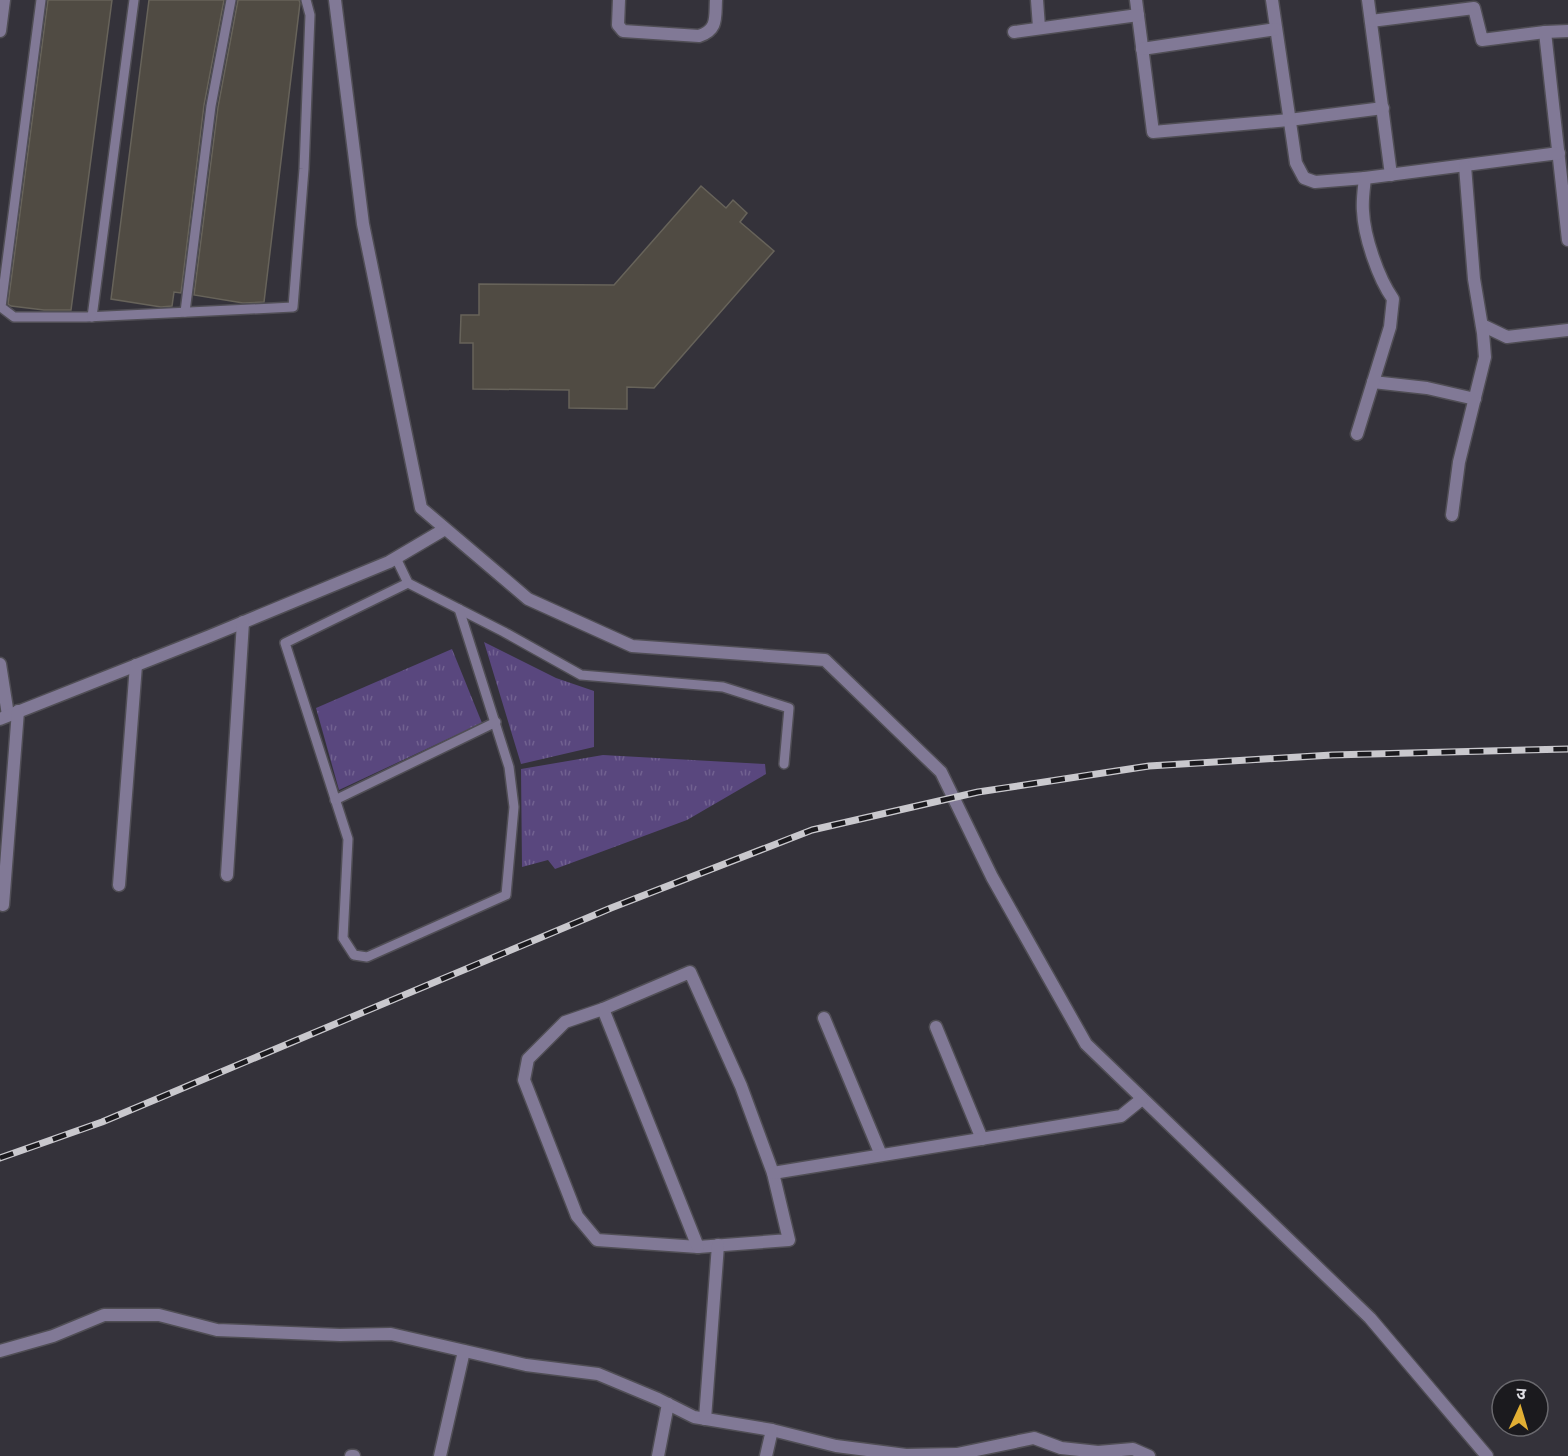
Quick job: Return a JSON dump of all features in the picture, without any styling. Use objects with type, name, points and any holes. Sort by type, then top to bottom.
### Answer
[{"type":"street","points":[[0,31],[3,0]]},
{"type":"street","points":[[335,0],[363,224],[421,508],[528,599],[632,646],[825,660],[940,772],[992,877],[1086,1044],[1370,1318],[1486,1456]]},
{"type":"street","points":[[619,0],[618,25],[623,31],[699,36],[708,34],[712,29],[716,0]]},
{"type":"street","points":[[1037,0],[1039,27]]},
{"type":"street","points":[[1136,0],[1154,132],[1289,120],[1383,108]]},
{"type":"street","points":[[1272,0],[1296,163],[1304,178],[1315,182],[1365,178],[1559,153]]},
{"type":"street","points":[[1368,0],[1391,175]]},
{"type":"street","points":[[1371,21],[1474,8],[1482,40],[1568,31]]},
{"type":"street","points":[[1014,32],[1138,15]]},
{"type":"street","points":[[1142,49],[1276,29]]},
{"type":"street","points":[[1545,32],[1568,240]]},
{"type":"street","points":[[1452,515],[1459,462],[1485,357],[1474,279],[1465,165]]},
{"type":"street","points":[[1357,434],[1389,327],[1393,299],[1385,287],[1371,252],[1363,211],[1365,178]]},
{"type":"street","points":[[1482,325],[1507,337],[1568,330]]},
{"type":"street","points":[[1373,382],[1427,388],[1475,399]]},
{"type":"street","points":[[9,715],[396,558],[445,529]]},
{"type":"street","points":[[227,875],[243,622]]},
{"type":"street","points":[[0,664],[9,715],[3,905]]},
{"type":"street","points":[[119,885],[136,665]]},
{"type":"street","points":[[690,972],[741,1086],[773,1173],[789,1240],[698,1247],[597,1240],[577,1216],[524,1080],[528,1059],[565,1022],[603,1009],[690,972]]},
{"type":"street","points":[[603,1009],[698,1247]]},
{"type":"street","points":[[824,1018],[881,1155]]},
{"type":"street","points":[[936,1027],[982,1139]]},
{"type":"street","points":[[773,1173],[1121,1116],[1143,1099]]},
{"type":"street","points":[[705,1419],[718,1245]]},
{"type":"street","points":[[0,1351],[53,1335],[104,1315],[159,1315],[217,1330],[340,1335],[391,1334],[526,1365],[598,1374],[694,1417],[772,1430],[858,1452],[906,1455],[968,1454],[1034,1438],[1077,1453],[1132,1449],[1149,1456]]},
{"type":"street","points":[[440,1456],[464,1351]]},
{"type":"street","points":[[658,1456],[668,1404]]},
{"type":"street","points":[[766,1456],[772,1430]]},
{"type":"lane","points":[[41,0],[1,307],[14,316],[92,317],[293,307],[304,169],[310,15],[306,0]]},
{"type":"lane","points":[[92,317],[134,0]]},
{"type":"lane","points":[[185,312],[211,106],[231,0]]},
{"type":"lane","points":[[396,558],[408,583],[581,675],[723,687],[789,708],[784,764]]},
{"type":"lane","points":[[408,583],[285,643],[348,839],[343,938],[354,955],[367,957],[506,895],[514,807],[509,767],[459,609]]},
{"type":"lane","points":[[335,800],[496,722]]},
{"type":"green space","points":[[484,642],[556,678],[594,691],[594,747],[521,764]]},
{"type":"green space","points":[[452,649],[482,723],[339,790],[316,708]]},
{"type":"green space","points":[[603,755],[765,764],[766,774],[687,820],[555,869],[548,860],[522,867],[521,769]]},
{"type":"building","points":[[48,0],[112,0],[71,310],[44,310],[8,304]]},
{"type":"building","points":[[149,0],[224,0],[204,105],[181,293],[174,292],[172,306],[161,307],[111,299]]},
{"type":"building","points":[[238,0],[299,0],[300,3],[264,302],[243,303],[194,295],[218,107]]},
{"type":"building","points":[[701,186],[726,208],[733,200],[747,213],[740,222],[774,251],[654,388],[627,387],[627,409],[569,408],[569,390],[473,389],[473,343],[460,343],[461,315],[479,315],[479,284],[614,285]]},
{"type":"railway","points":[[0,1158],[102,1122],[611,908],[812,830],[978,792],[1149,766],[1332,755],[1568,749]]}]
